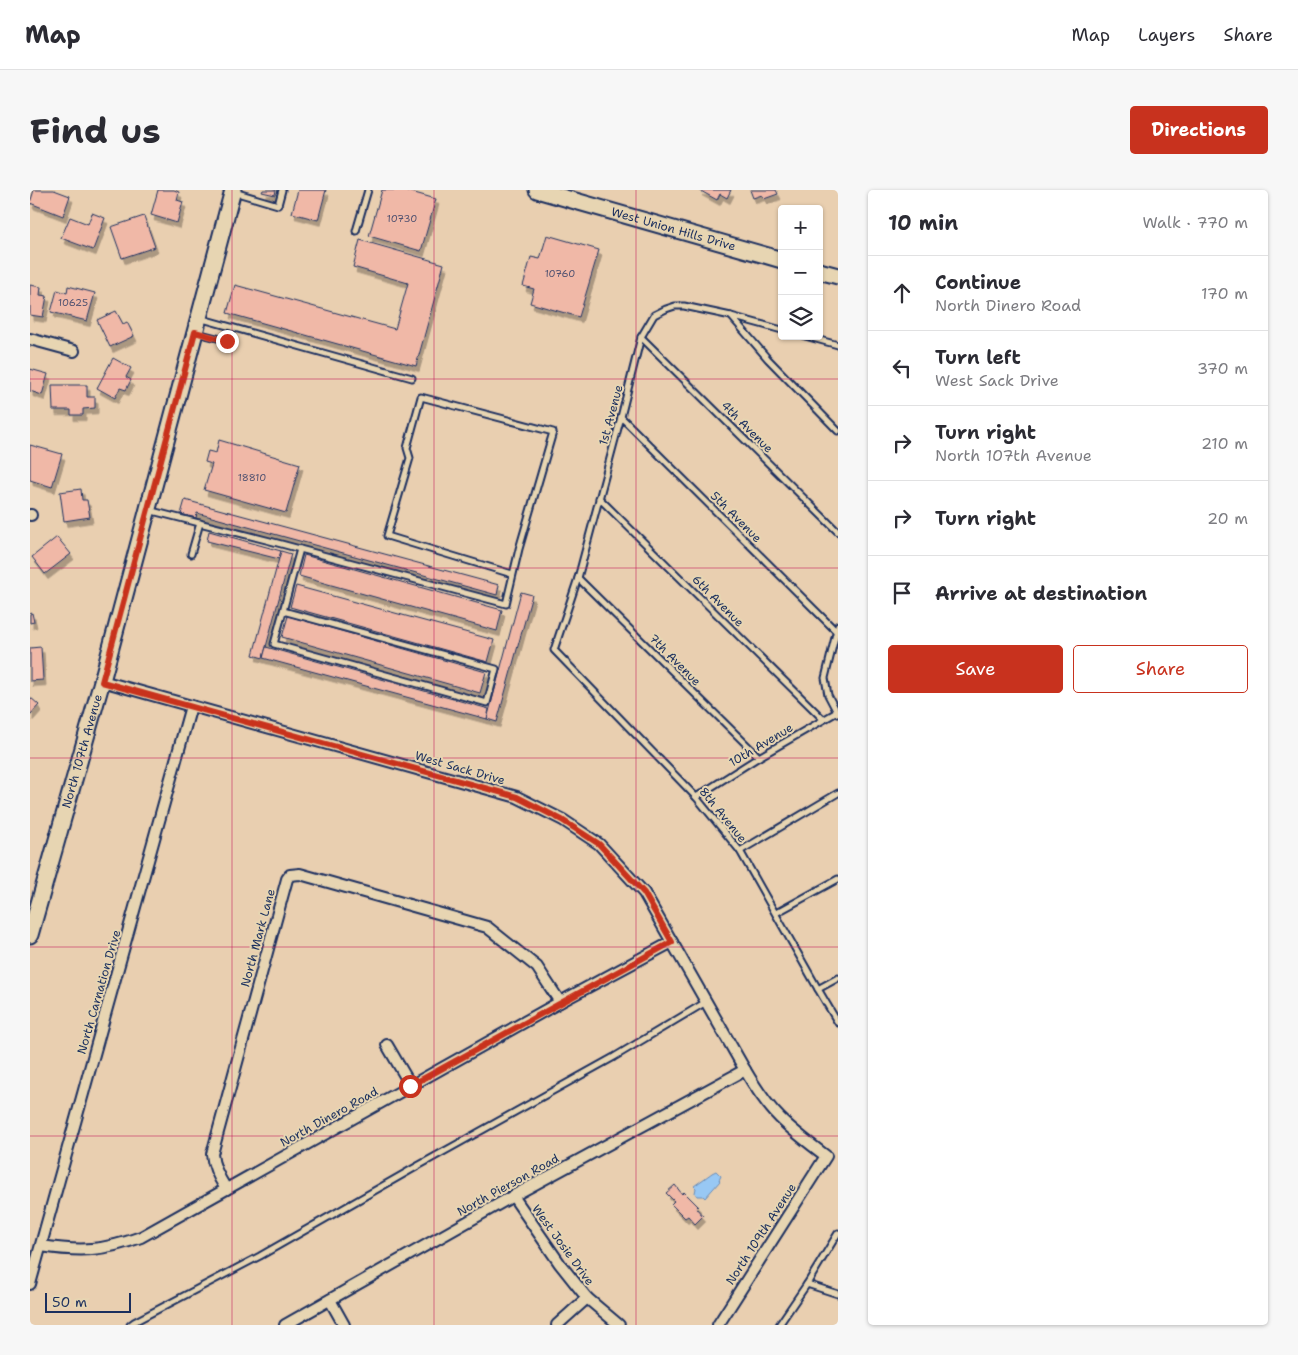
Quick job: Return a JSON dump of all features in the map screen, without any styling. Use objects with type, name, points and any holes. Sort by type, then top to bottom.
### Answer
[{"type":"main road","name":"West Union Hills Drive","points":[[537,190],[778,259]]},
{"type":"main road","name":"North 107th Avenue","points":[[30,935],[102,682],[233,191]]},
{"type":"main road","points":[[823,272],[838,276]]},
{"type":"street","points":[[30,339],[74,351]]},
{"type":"street","name":"West Sack Drive","points":[[102,682],[517,797],[562,820],[599,844],[644,893],[744,1070],[760,1093],[780,1118],[826,1156]]},
{"type":"street","name":"North Carnation Drive","points":[[30,1284],[191,706]]},
{"type":"street","name":"North Mark Lane","points":[[226,1189],[215,1170],[212,1154],[287,879],[290,876],[300,874],[487,927],[537,967],[560,1002]]},
{"type":"street","name":"North Dinero Road","points":[[41,1246],[65,1250],[83,1250],[110,1247],[141,1237],[560,1002],[672,942]]},
{"type":"street","points":[[387,1045],[410,1086]]},
{"type":"street","name":"North Pierson Road","points":[[285,1325],[513,1196],[744,1070]]},
{"type":"street","name":"North 109th Avenue","points":[[718,1325],[826,1156]]},
{"type":"street","name":"West Josie Drive","points":[[513,1196],[560,1264],[587,1298],[619,1325]]},
{"type":"street","points":[[557,1325],[587,1298]]},
{"type":"street","points":[[330,1300],[344,1325]]},
{"type":"lane","points":[[233,191],[278,205],[282,190]]},
{"type":"lane","points":[[356,231],[368,190]]},
{"type":"lane","name":"1st Avenue","points":[[554,650],[578,578],[641,337],[654,315],[675,306],[684,306],[778,329]]},
{"type":"lane","points":[[731,316],[768,360],[838,431]]},
{"type":"lane","points":[[197,325],[232,344]]},
{"type":"lane","points":[[197,325],[412,378]]},
{"type":"lane","name":"4th Avenue","points":[[641,337],[838,532]]},
{"type":"lane","points":[[820,340],[838,345]]},
{"type":"lane","points":[[148,510],[506,604],[512,574],[553,432],[421,397],[407,448],[410,458],[387,536],[512,574]]},
{"type":"lane","name":"5th Avenue","points":[[621,417],[836,631]]},
{"type":"lane","name":"6th Avenue","points":[[599,498],[823,719]]},
{"type":"lane","points":[[191,554],[200,523]]},
{"type":"lane","points":[[283,611],[496,669],[487,703],[274,644],[283,611],[300,549]]},
{"type":"lane","name":"7th Avenue","points":[[578,578],[759,757]]},
{"type":"lane","points":[[837,713],[828,695],[825,678],[838,625]]},
{"type":"lane","name":"8th Avenue","points":[[554,650],[696,796],[740,851],[838,1023]]},
{"type":"lane","name":"10th Avenue","points":[[696,796],[823,719],[837,713]]},
{"type":"lane","points":[[740,851],[838,793]]},
{"type":"lane","points":[[776,914],[838,879]]},
{"type":"lane","points":[[818,989],[838,978]]},
{"type":"lane","points":[[130,1325],[260,1256],[416,1166],[614,1057],[706,1002]]},
{"type":"lane","points":[[779,1325],[838,1233]]},
{"type":"lane","points":[[807,1284],[838,1294]]},
{"type":"water","points":[[716,1171],[721,1176],[720,1181],[705,1198],[697,1196],[694,1186]]},
{"type":"building","points":[[34,190],[54,190],[70,196],[63,216],[30,203]]},
{"type":"building","points":[[158,190],[174,190],[179,192],[177,200],[183,202],[177,223],[151,215]]},
{"type":"building","points":[[263,190],[276,190],[275,195],[262,192]]},
{"type":"building","points":[[298,190],[326,190],[318,220],[292,213]]},
{"type":"building","points":[[382,190],[404,190],[436,199],[421,251],[369,236]]},
{"type":"building","points":[[699,190],[731,190],[727,198],[720,194],[717,200]]},
{"type":"building","points":[[750,190],[776,190],[778,194],[764,199],[762,195],[753,198]]},
{"type":"building","points":[[92,213],[105,218],[93,250],[61,238],[70,217],[88,224]]},
{"type":"building","points":[[144,216],[155,247],[122,258],[111,227]]},
{"type":"building","points":[[547,235],[599,250],[579,317],[530,303],[534,289],[523,286],[531,257],[540,259]]},
{"type":"building","points":[[360,240],[444,264],[416,366],[227,313],[235,285],[395,329],[408,283],[353,267]]},
{"type":"building","points":[[30,285],[41,287],[40,295],[47,296],[43,317],[30,315]]},
{"type":"building","points":[[68,286],[95,293],[87,321],[51,312],[57,290],[67,293]]},
{"type":"building","points":[[116,311],[123,324],[127,322],[134,336],[110,347],[97,320]]},
{"type":"building","points":[[113,358],[131,368],[126,377],[131,380],[126,390],[120,388],[115,398],[97,388]]},
{"type":"building","points":[[30,369],[48,374],[42,395],[30,391]]},
{"type":"building","points":[[52,385],[87,385],[87,397],[95,397],[95,408],[83,409],[83,415],[71,415],[71,410],[53,410]]},
{"type":"building","points":[[219,440],[300,464],[286,513],[204,490],[212,464],[205,462],[208,451],[216,453]]},
{"type":"building","points":[[30,445],[62,454],[52,487],[30,480]]},
{"type":"building","points":[[81,489],[82,500],[87,500],[90,517],[64,521],[60,492]]},
{"type":"building","points":[[185,500],[499,585],[497,595],[197,513],[196,518],[181,514]]},
{"type":"building","points":[[209,531],[281,551],[279,559],[207,541]]},
{"type":"building","points":[[57,537],[71,554],[45,574],[32,557]]},
{"type":"building","points":[[281,551],[291,554],[263,658],[253,655]]},
{"type":"building","points":[[304,555],[502,610],[497,631],[299,576]]},
{"type":"building","points":[[296,586],[494,640],[488,662],[290,607]]},
{"type":"building","points":[[521,592],[532,595],[497,722],[487,719]]},
{"type":"building","points":[[32,613],[34,622],[30,623],[30,614]]},
{"type":"building","points":[[288,616],[486,672],[480,693],[282,637]]},
{"type":"building","points":[[41,647],[43,680],[30,681],[30,648]]},
{"type":"building","points":[[266,647],[489,709],[487,719],[263,658]]},
{"type":"building","points":[[30,697],[39,705],[30,715]]},
{"type":"building","points":[[675,1185],[682,1194],[684,1192],[698,1206],[696,1208],[703,1216],[695,1224],[688,1216],[685,1218],[671,1204],[674,1201],[666,1193]]},
{"type":"route","points":[[227,341],[195,332],[102,682],[517,797],[562,820],[599,844],[644,893],[672,942],[410,1086]]}]
